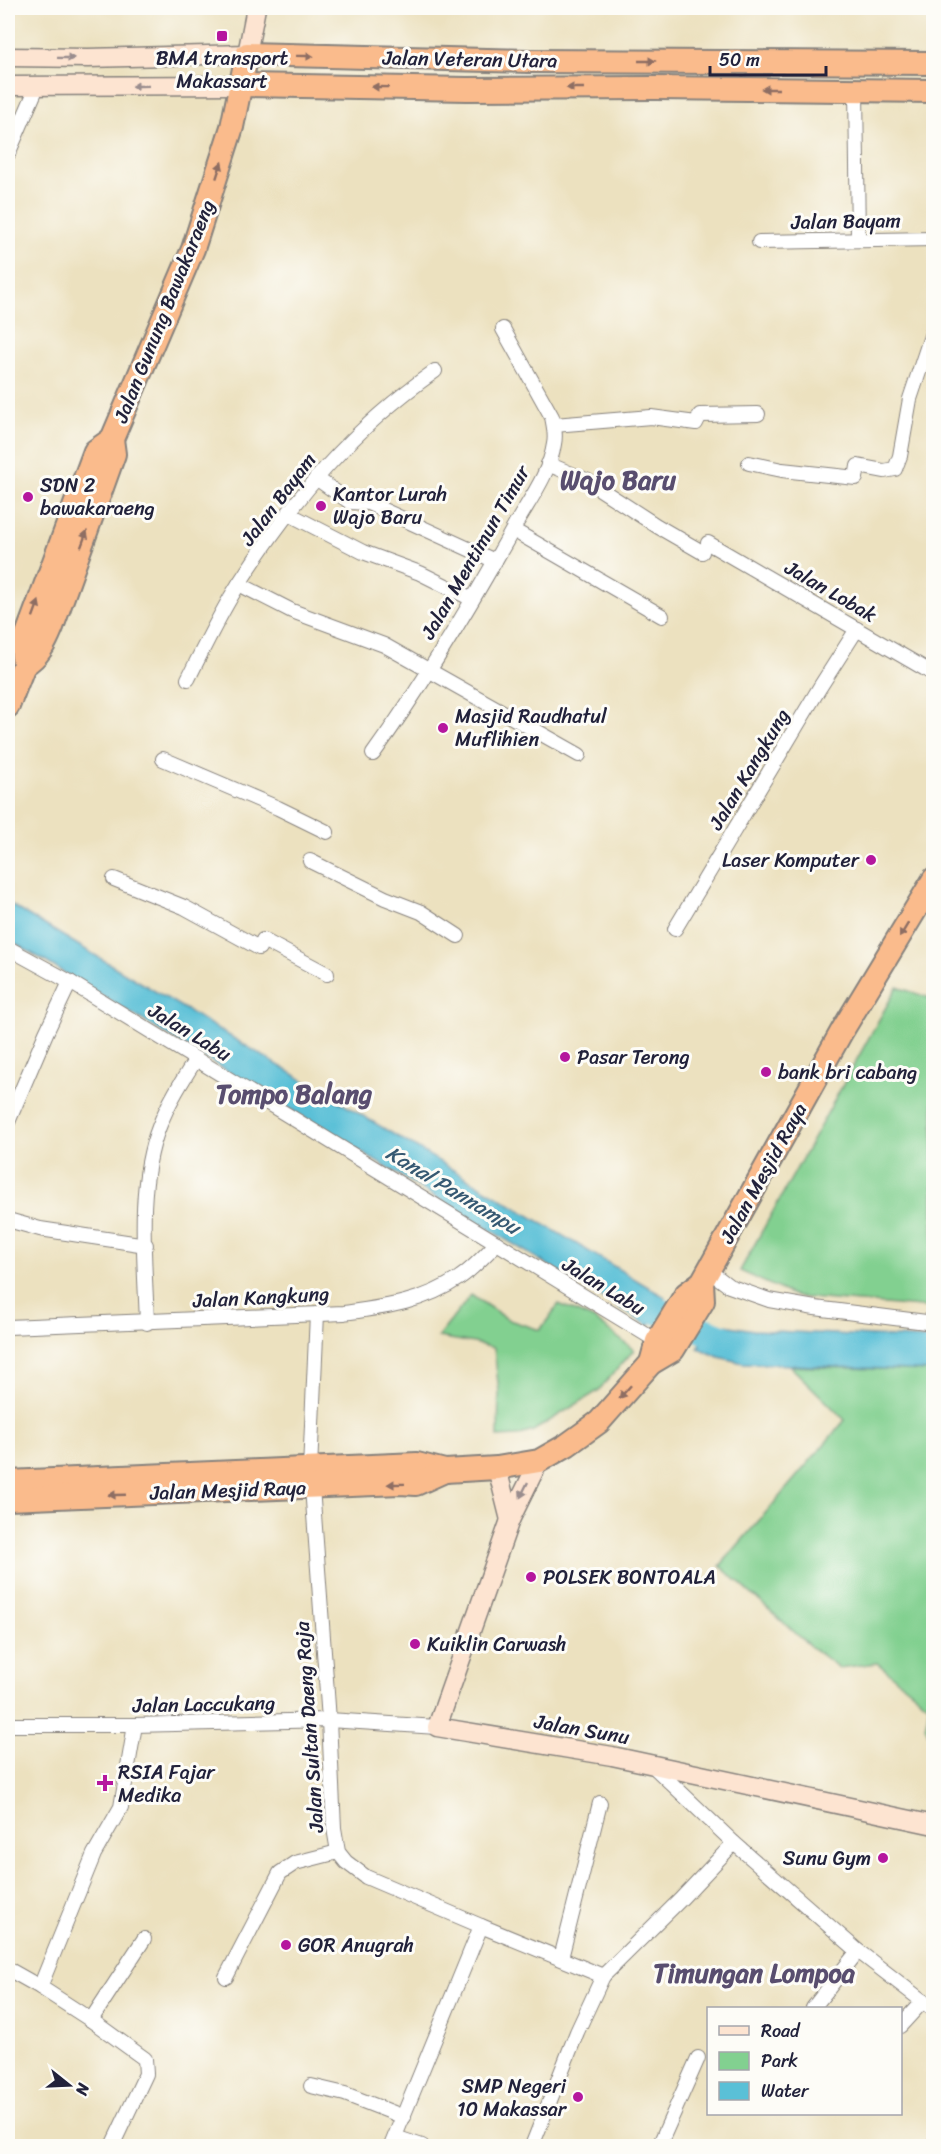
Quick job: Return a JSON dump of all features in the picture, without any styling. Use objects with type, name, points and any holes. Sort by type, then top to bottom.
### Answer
[{"type":"highway","name":"Jalan Veteran Utara","points":[[247,54],[530,61],[933,63]]},
{"type":"highway","name":"Jalan Gunung Bawakaraeng","points":[[8,706],[24,665],[34,659],[52,627],[114,454],[112,439],[193,249],[232,128],[247,54]]},
{"type":"highway","points":[[530,61],[531,89]]},
{"type":"highway","points":[[814,89],[816,62]]},
{"type":"highway","name":"Jalan Veteran Utara","points":[[241,85],[933,91]]},
{"type":"highway","name":"Jalan Mesjid Raya","points":[[15,1490],[311,1478],[416,1484],[445,1471],[497,1468],[539,1461],[567,1445],[599,1422],[651,1363],[665,1339],[689,1307],[686,1294],[705,1276],[842,1031],[933,879]]},
{"type":"main road","name":"Jalan Gunung Bawakaraeng","points":[[247,54],[256,8]]},
{"type":"main road","name":"Jalan Veteran Utara","points":[[8,57],[88,58],[247,54]]},
{"type":"main road","name":"Jalan Veteran Utara","points":[[8,86],[241,85]]},
{"type":"main road","points":[[437,1727],[510,1520],[539,1461]]},
{"type":"main road","points":[[497,1468],[510,1520]]},
{"type":"main road","name":"Jalan Sunu","points":[[437,1727],[652,1765],[933,1825]]},
{"type":"street","points":[[8,154],[37,87]]},
{"type":"street","points":[[856,90],[858,239]]},
{"type":"street","name":"Jalan Bayam","points":[[759,242],[858,239],[933,240]]},
{"type":"street","points":[[749,463],[782,470],[856,478],[858,466],[884,471],[895,469],[900,456],[910,399],[933,327]]},
{"type":"street","points":[[503,329],[554,424],[607,422],[651,417],[696,423],[700,415],[758,414]]},
{"type":"street","name":"Jalan Bayam","points":[[188,680],[239,584],[316,478],[362,429],[393,402],[435,371]]},
{"type":"street","name":"Jalan Mentimun Timur","points":[[373,754],[400,716],[536,491],[554,445],[554,424]]},
{"type":"street","name":"Jalan Lobak","points":[[548,465],[586,480],[657,526],[705,547],[933,674]]},
{"type":"street","points":[[316,478],[350,502],[368,503],[495,561]]},
{"type":"street","points":[[289,514],[363,552],[420,573],[472,599]]},
{"type":"street","points":[[513,530],[662,616]]},
{"type":"street","points":[[239,584],[292,611],[384,645],[579,755]]},
{"type":"street","name":"Jalan Kangkung","points":[[675,929],[786,743],[857,630]]},
{"type":"street","points":[[163,759],[278,808],[327,832]]},
{"type":"street","points":[[310,861],[385,898],[421,912],[458,936]]},
{"type":"street","points":[[114,879],[184,907],[327,974]]},
{"type":"street","name":"Jalan Labu","points":[[8,948],[70,982],[497,1243],[665,1339]]},
{"type":"street","points":[[8,1122],[70,982]]},
{"type":"street","points":[[147,1323],[145,1198],[152,1148],[169,1104],[196,1059]]},
{"type":"street","points":[[8,1220],[40,1229],[146,1245]]},
{"type":"street","name":"Jalan Kangkung","points":[[8,1328],[344,1313],[413,1301],[460,1278],[497,1243]]},
{"type":"street","points":[[705,1276],[769,1300],[933,1323]]},
{"type":"street","name":"Jalan Sultan Daeng Raja","points":[[317,1314],[311,1478],[329,1720],[334,1828],[338,1852],[346,1862],[366,1877],[603,1976]]},
{"type":"street","name":"Jalan Laccukang","points":[[8,1725],[135,1725],[329,1720],[437,1727]]},
{"type":"street","points":[[40,1987],[94,1854],[121,1807],[135,1725]]},
{"type":"street","points":[[652,1765],[734,1843],[858,1951],[928,2005],[902,2024]]},
{"type":"street","points":[[561,1958],[600,1803]]},
{"type":"street","points":[[532,2146],[581,2024],[603,1976],[734,1843]]},
{"type":"street","points":[[226,1977],[280,1873],[295,1863],[338,1852]]},
{"type":"street","points":[[422,2146],[393,2142],[481,1926]]},
{"type":"street","points":[[91,2020],[144,1939]]},
{"type":"street","points":[[814,2007],[858,1951]]},
{"type":"street","points":[[8,1969],[91,2020],[145,2059],[146,2074],[112,2146]]},
{"type":"street","points":[[659,2146],[698,2058]]},
{"type":"street","points":[[311,2086],[345,2094],[404,2117]]},
{"type":"green space","points":[[897,987],[933,999],[933,1308],[797,1297],[740,1271]]},
{"type":"green space","points":[[471,1295],[509,1320],[540,1330],[559,1304],[595,1320],[634,1350],[598,1391],[533,1431],[517,1436],[498,1437],[499,1392],[494,1348],[438,1337]]},
{"type":"green space","points":[[790,1366],[933,1371],[933,1746],[926,1728],[929,1705],[877,1663],[839,1668],[810,1646],[720,1566],[845,1420]]},
{"type":"water","points":[[8,903],[665,1297],[649,1326],[8,939]]},
{"type":"water","points":[[714,1323],[753,1330],[933,1339],[933,1371],[743,1363],[719,1357],[698,1348]]},
{"type":"waterway","name":"Kanal Pannampu","points":[[624,1294],[639,1303],[742,1346]]},
{"type":"place","name":"BMA transport Makassart","points":[[222,36]]},
{"type":"place","name":"SDN 2 bawakaraeng","points":[[28,497]]},
{"type":"place","name":"Kantor Lurah Wajo Baru","points":[[321,506]]},
{"type":"place","name":"Masjid Raudhatul Muflihien","points":[[443,728]]},
{"type":"place","name":"Laser Komputer","points":[[871,860]]},
{"type":"place","name":"Pasar Terong","points":[[565,1057]]},
{"type":"place","name":"bank bri cabang","points":[[766,1072]]},
{"type":"place","name":"POLSEK BONTOALA","points":[[531,1577]]},
{"type":"place","name":"Kuiklin Carwash","points":[[415,1644]]},
{"type":"place","name":"RSIA Fajar Medika","points":[[105,1783]]},
{"type":"place","name":"Sunu Gym","points":[[883,1858]]},
{"type":"place","name":"GOR Anugrah","points":[[286,1945]]},
{"type":"place","name":"SMP Negeri 10 Makassar","points":[[578,2097]]},
{"type":"district","name":"Wajo Baru","points":[[618,480]]},
{"type":"district","name":"Tompo Balang","points":[[294,1094]]},
{"type":"district","name":"Timungan Lompoa","points":[[754,1973]]}]
